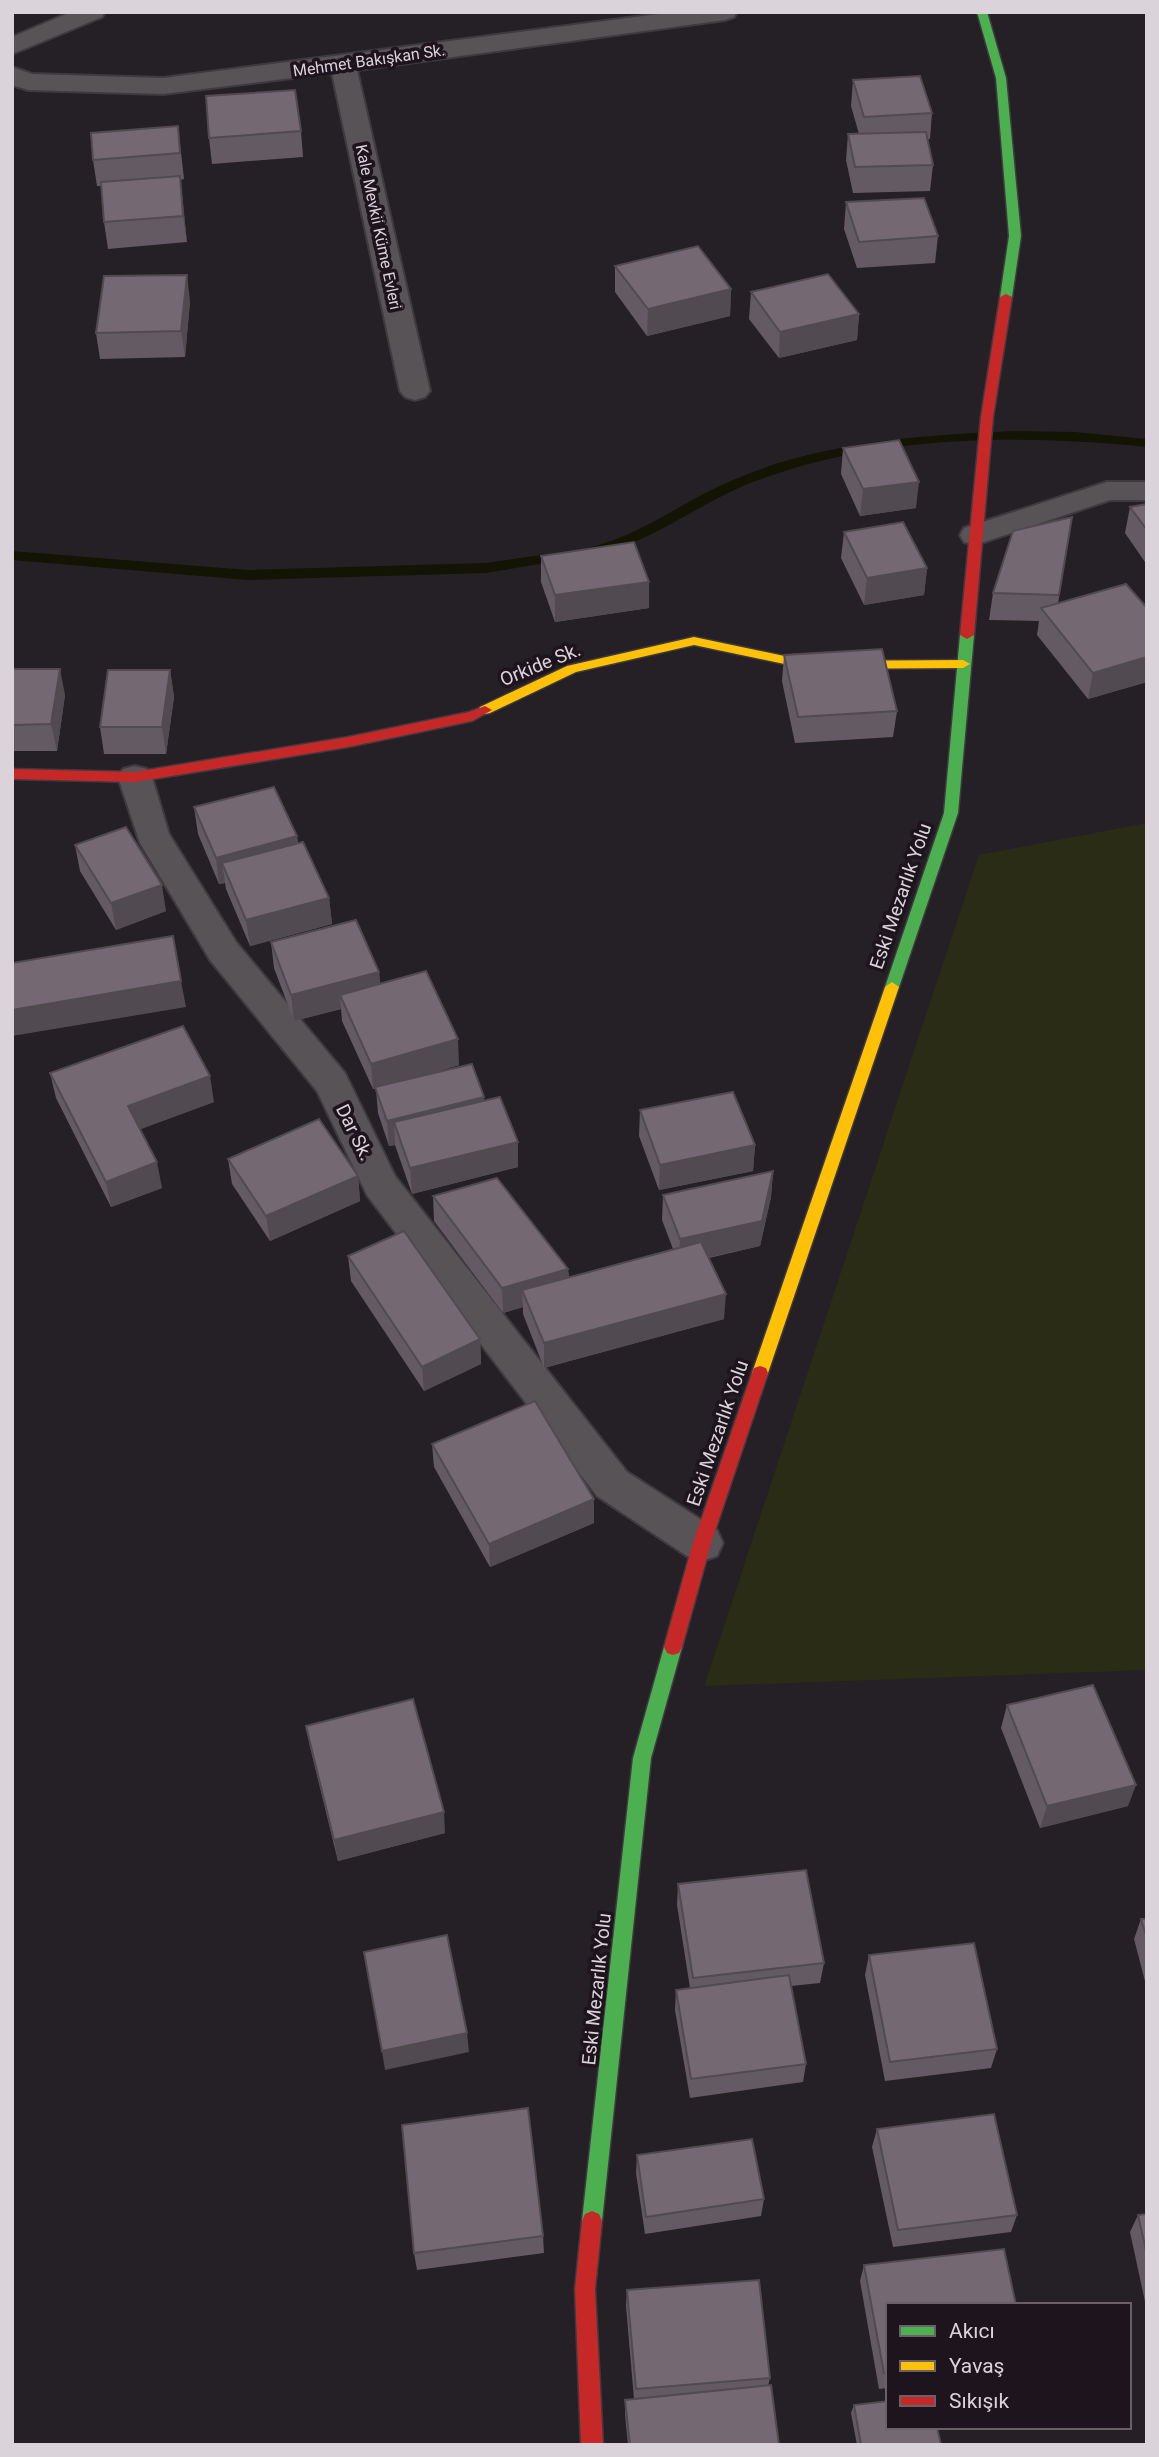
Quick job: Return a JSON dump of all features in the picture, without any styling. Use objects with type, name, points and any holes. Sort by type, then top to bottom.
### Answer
[{"type":"street","points":[[12,46],[93,12]]},
{"type":"street","name":"Mehmet Bakışkan Sk.","points":[[12,75],[28,82],[163,86],[725,12]]},
{"type":"street","name":"Eski Mezarlık Yolu","points":[[592,2445],[585,2289],[642,1758],[702,1543],[951,813],[987,417],[1015,236],[1001,78],[982,12]]},
{"type":"street","name":"Kale Mevkii Küme Evleri","points":[[341,64],[347,77],[415,391]]},
{"type":"street","points":[[975,535],[1107,491],[1147,491]]},
{"type":"street","name":"Orkide Sk.","points":[[135,776],[270,756],[472,716],[572,669],[694,641],[808,665],[964,664]]},
{"type":"street","points":[[12,774],[135,776]]},
{"type":"street","name":"Dar Sk.","points":[[135,776],[152,835],[223,951],[332,1083],[380,1185],[612,1483],[702,1543]]},
{"type":"green space","points":[[1147,823],[1147,1670],[704,1686],[979,855]]},
{"type":"building","points":[[920,76],[932,113],[864,117],[853,80]]},
{"type":"building","points":[[295,90],[301,131],[209,138],[206,96]]},
{"type":"building","points":[[178,126],[180,153],[93,160],[91,133]]},
{"type":"building","points":[[926,132],[933,165],[855,167],[848,134]]},
{"type":"building","points":[[180,176],[183,216],[104,222],[101,182]]},
{"type":"building","points":[[924,198],[938,236],[859,242],[846,202]]},
{"type":"building","points":[[698,246],[731,289],[648,309],[615,266]]},
{"type":"building","points":[[828,274],[859,314],[780,332],[751,292]]},
{"type":"building","points":[[187,275],[181,331],[96,333],[104,276]]},
{"type":"building","points":[[899,440],[919,482],[863,489],[843,448]]},
{"type":"building","points":[[1147,504],[1147,530],[1130,507]]},
{"type":"building","points":[[1072,517],[1059,595],[993,593],[1013,531]]},
{"type":"building","points":[[903,522],[927,568],[867,578],[844,532]]},
{"type":"building","points":[[634,542],[649,582],[555,595],[541,556]]},
{"type":"building","points":[[1126,584],[1147,608],[1147,657],[1093,673],[1041,608]]},
{"type":"building","points":[[882,649],[897,711],[798,717],[784,655]]},
{"type":"building","points":[[12,669],[60,669],[51,724],[12,725]]},
{"type":"building","points":[[108,670],[170,670],[162,727],[100,727]]},
{"type":"building","points":[[274,787],[297,836],[216,858],[194,807]]},
{"type":"building","points":[[126,827],[162,885],[111,903],[75,845]]},
{"type":"building","points":[[303,842],[329,898],[246,920],[222,863]]},
{"type":"building","points":[[356,920],[379,972],[291,995],[271,942]]},
{"type":"building","points":[[173,936],[181,981],[12,1010],[12,963]]},
{"type":"building","points":[[426,971],[458,1039],[371,1064],[340,995]]},
{"type":"building","points":[[183,1026],[210,1076],[128,1106],[157,1162],[106,1182],[50,1073]]},
{"type":"building","points":[[472,1064],[484,1097],[387,1121],[375,1087]]},
{"type":"building","points":[[733,1092],[755,1145],[660,1165],[640,1110]]},
{"type":"building","points":[[500,1097],[518,1142],[410,1168],[394,1122]]},
{"type":"building","points":[[319,1119],[358,1176],[266,1216],[228,1159]]},
{"type":"building","points":[[773,1171],[762,1221],[680,1239],[663,1195]]},
{"type":"building","points":[[497,1178],[568,1269],[502,1288],[433,1196]]},
{"type":"building","points":[[404,1231],[480,1339],[422,1367],[348,1256]]},
{"type":"building","points":[[701,1242],[726,1294],[544,1343],[522,1290]]},
{"type":"building","points":[[535,1401],[594,1499],[489,1544],[432,1444]]},
{"type":"building","points":[[1093,1685],[1136,1785],[1047,1806],[1007,1705]]},
{"type":"building","points":[[413,1699],[444,1812],[334,1840],[306,1726]]},
{"type":"building","points":[[806,1870],[824,1963],[693,1978],[678,1884]]},
{"type":"building","points":[[1141,1919],[1147,1919],[1147,1939]]},
{"type":"building","points":[[447,1935],[467,2033],[382,2051],[364,1952]]},
{"type":"building","points":[[974,1943],[997,2049],[890,2062],[869,1955]]},
{"type":"building","points":[[789,1975],[806,2064],[691,2079],[676,1990]]},
{"type":"building","points":[[528,2108],[543,2236],[414,2253],[402,2125]]},
{"type":"building","points":[[994,2114],[1017,2215],[898,2230],[877,2129]]},
{"type":"building","points":[[752,2139],[764,2199],[646,2217],[637,2155]]},
{"type":"building","points":[[1147,2214],[1147,2255],[1138,2215]]},
{"type":"building","points":[[1004,2249],[1016,2303],[886,2303],[884,2373],[864,2265]]},
{"type":"building","points":[[759,2280],[770,2378],[636,2389],[627,2290]]},
{"type":"building","points":[[771,2385],[779,2445],[630,2445],[625,2400]]},
{"type":"building","points":[[886,2401],[886,2429],[937,2429],[941,2445],[861,2445],[854,2405]]},
{"type":"waterway","points":[[594,551],[633,540],[738,483],[809,460],[849,451],[934,440],[1015,435],[1075,436],[1147,443]]},
{"type":"waterway","points":[[12,555],[248,575],[486,568],[563,556]]},
{"type":"traffic: fast","points":[[982,12],[1001,78],[1015,236],[1006,297]]},
{"type":"traffic: fast","points":[[892,987],[951,813],[967,635]]},
{"type":"traffic: fast","points":[[592,2221],[642,1758],[673,1647]]},
{"type":"traffic: slow","points":[[485,710],[572,669],[694,641],[808,665],[963,664]]},
{"type":"traffic: slow","points":[[760,1373],[892,987]]},
{"type":"traffic: jam","points":[[967,635],[987,417],[1006,297]]},
{"type":"traffic: jam","points":[[12,774],[135,777],[348,742],[472,716],[485,710]]},
{"type":"traffic: jam","points":[[673,1647],[702,1543],[760,1373]]},
{"type":"traffic: jam","points":[[592,2221],[585,2289],[592,2445]]}]
